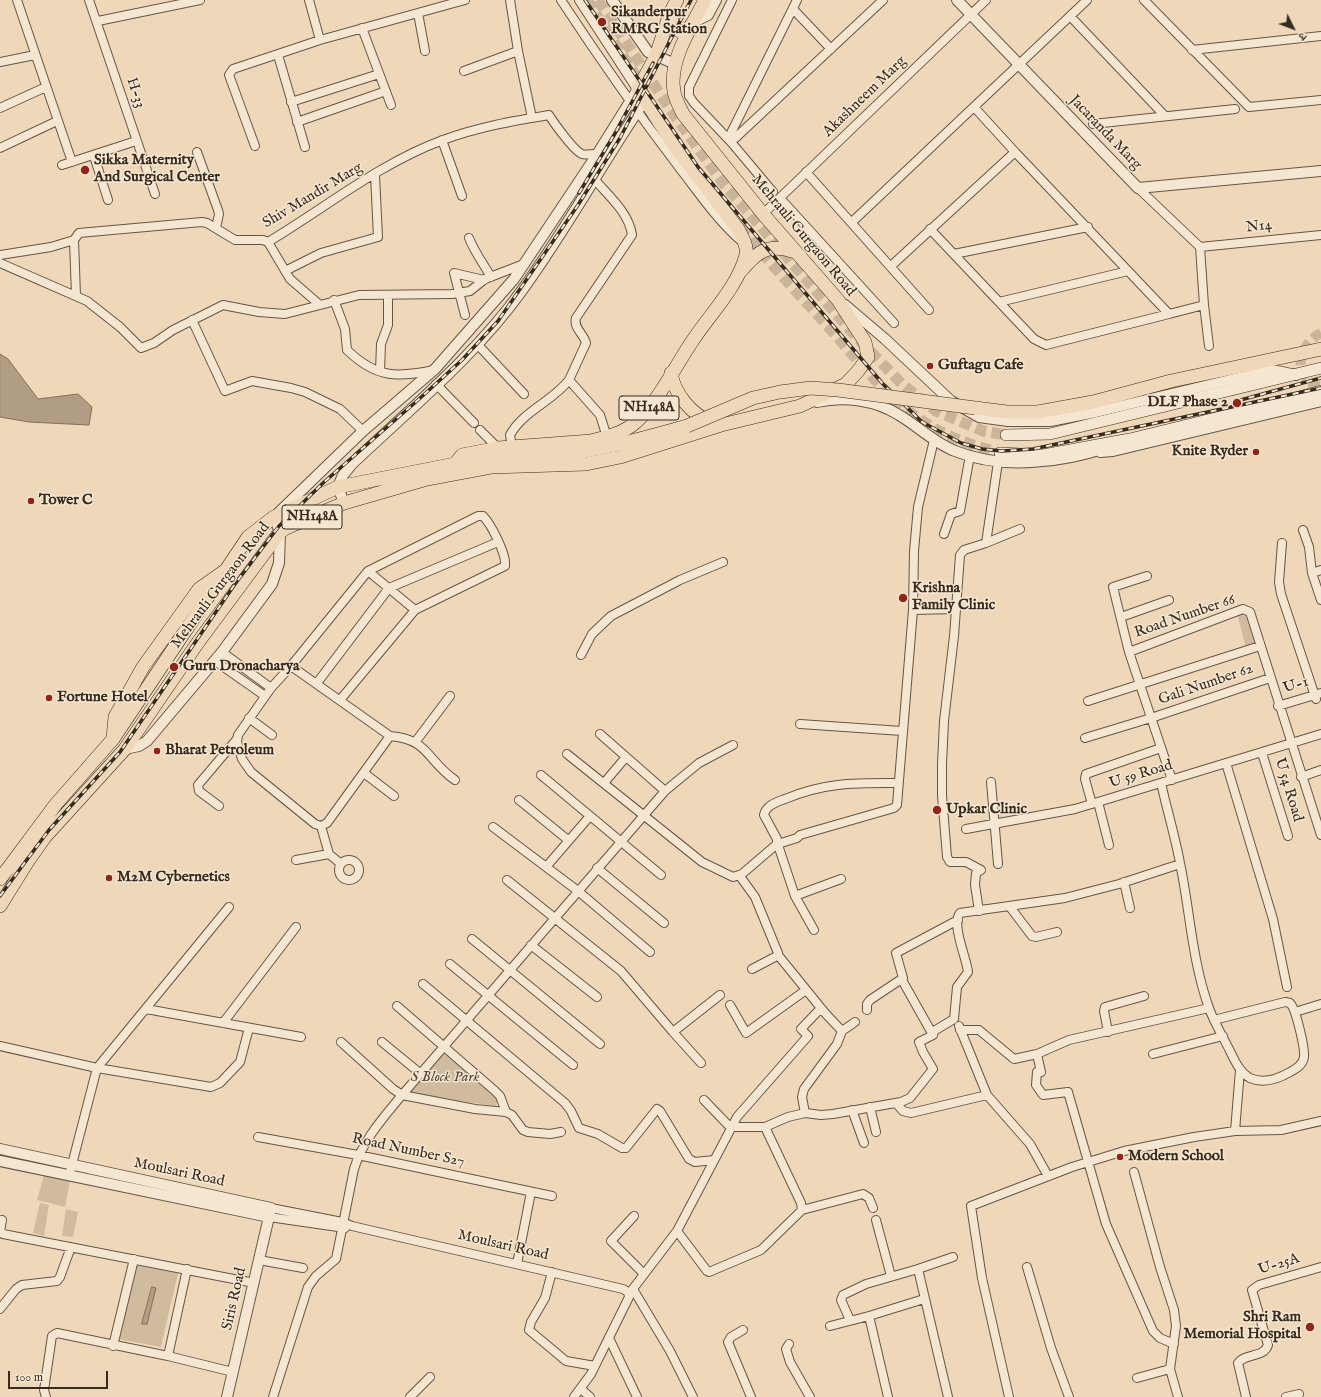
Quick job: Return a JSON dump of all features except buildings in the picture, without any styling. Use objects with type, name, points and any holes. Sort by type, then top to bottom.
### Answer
[{"type":"main road","name":"Mehrauli Gurgaon Road","points":[[0,906],[45,837],[125,749],[199,641],[280,532],[344,502],[427,479],[491,467],[586,464],[620,457],[721,425],[800,406],[846,384],[858,371],[868,357],[865,342],[838,300],[762,214],[683,114],[676,100],[673,89],[675,64],[705,0]]},
{"type":"main road","points":[[640,100],[674,5]]},
{"type":"main road","points":[[674,5],[674,28],[681,32],[686,31],[694,22]]},
{"type":"main road","name":"Mehrauli Gurgaon Road","points":[[0,879],[56,804],[113,739],[248,537],[274,517],[338,487],[455,464],[462,455],[498,448],[591,441],[607,437],[635,423],[652,406],[671,373],[740,273],[746,253],[745,244],[738,229],[640,100]]},
{"type":"main road","points":[[740,273],[753,255],[770,248],[783,248],[795,252]]},
{"type":"main road","points":[[455,464],[489,459],[584,451],[620,445],[687,426],[752,398],[780,392],[811,388],[838,390],[1007,412],[1038,412],[1093,402],[1171,381],[1321,349]]},
{"type":"main road","points":[[1006,435],[1050,434],[1281,379],[1321,368]]},
{"type":"main road","points":[[671,373],[676,390],[690,407],[704,419],[721,425]]},
{"type":"main road","points":[[999,457],[1043,455],[1130,439],[1321,390]]},
{"type":"main road","points":[[1208,420],[1223,425]]},
{"type":"street","points":[[17,0],[72,162]]},
{"type":"street","name":"H-33","points":[[89,0],[98,22],[136,141],[155,194]]},
{"type":"street","points":[[98,22],[200,0]]},
{"type":"street","points":[[309,0],[320,40]]},
{"type":"street","points":[[254,146],[229,75],[233,69],[320,40],[465,0]]},
{"type":"street","points":[[510,0],[518,51],[532,118]]},
{"type":"street","points":[[561,0],[593,50],[631,101]]},
{"type":"street","points":[[580,0],[640,100]]},
{"type":"street","points":[[612,0],[648,52],[675,64]]},
{"type":"street","points":[[694,22],[708,15],[716,0]]},
{"type":"street","points":[[732,0],[689,87],[689,96],[731,142],[773,192]]},
{"type":"street","points":[[731,142],[731,133],[797,0]]},
{"type":"street","name":"Jacaranda Marg","points":[[957,0],[1138,188],[1321,171]]},
{"type":"street","name":"Akashneem Marg","points":[[762,214],[986,0]]},
{"type":"street","points":[[852,222],[1087,0]]},
{"type":"street","points":[[1144,0],[1249,107],[1321,100]]},
{"type":"street","points":[[731,142],[880,1]]},
{"type":"street","points":[[793,9],[831,49]]},
{"type":"street","points":[[418,13],[425,51]]},
{"type":"street","points":[[1070,16],[1165,116]]},
{"type":"street","points":[[362,28],[391,105]]},
{"type":"street","points":[[1192,50],[1321,36]]},
{"type":"street","points":[[464,72],[518,51]]},
{"type":"street","points":[[0,62],[35,55]]},
{"type":"street","points":[[278,55],[305,147]]},
{"type":"street","points":[[291,102],[379,74]]},
{"type":"street","points":[[0,108],[46,87]]},
{"type":"street","points":[[297,122],[386,91]]},
{"type":"street","points":[[631,101],[640,100]]},
{"type":"street","points":[[631,101],[640,100]]},
{"type":"street","points":[[344,502],[338,487],[344,474],[352,464],[478,345],[523,289],[595,180],[640,100]]},
{"type":"street","points":[[125,749],[139,746],[147,741],[215,661],[272,584],[278,563],[280,532],[274,517],[363,431],[436,368],[514,279],[631,101]]},
{"type":"street","points":[[974,107],[1169,314]]},
{"type":"street","points":[[1093,124],[1235,109]]},
{"type":"street","name":"Shiv Mandir Marg","points":[[0,255],[44,249],[74,240],[79,233],[190,222],[207,223],[234,240],[262,240],[268,242],[394,162],[442,140],[477,128],[549,115],[554,124],[576,150],[586,154],[598,153]]},
{"type":"street","points":[[0,148],[57,121]]},
{"type":"street","points":[[442,140],[462,196]]},
{"type":"street","points":[[62,165],[94,156],[136,141]]},
{"type":"street","points":[[197,152],[219,214],[216,228]]},
{"type":"street","points":[[891,266],[1015,152]]},
{"type":"street","points":[[598,153],[608,158]]},
{"type":"street","points":[[94,156],[108,200]]},
{"type":"street","points":[[806,172],[929,310]]},
{"type":"street","points":[[285,271],[321,253],[378,237],[375,175]]},
{"type":"street","points":[[512,448],[510,435],[516,426],[562,389],[569,380],[586,343],[576,326],[576,318],[632,235],[628,221],[615,202],[595,180]]},
{"type":"street","points":[[1138,188],[1200,247],[1204,305],[1209,346]]},
{"type":"street","points":[[780,198],[894,323]]},
{"type":"street","points":[[954,254],[1088,227]]},
{"type":"street","points":[[930,229],[1034,339],[1046,345],[1204,305]]},
{"type":"street","name":"N14","points":[[1200,247],[1321,235]]},
{"type":"street","points":[[469,238],[476,255],[484,264],[487,278]]},
{"type":"street","points":[[74,240],[76,296]]},
{"type":"street","points":[[268,242],[294,284],[320,305]]},
{"type":"street","points":[[0,263],[76,296],[95,306],[141,348],[154,343],[222,304],[277,314],[293,313],[334,300],[370,294],[433,296],[460,293],[475,288],[487,278],[524,264]]},
{"type":"street","points":[[1000,302],[1128,271]]},
{"type":"street","points":[[465,315],[454,273],[487,278]]},
{"type":"street","points":[[380,371],[381,344],[388,325],[388,295]]},
{"type":"street","points":[[334,300],[345,329],[348,350],[362,362],[390,375],[405,376],[436,368],[446,375]]},
{"type":"street","points":[[838,300],[885,340],[951,401],[979,417],[1008,421],[1050,421],[1096,412],[1272,370],[1296,375]]},
{"type":"street","points":[[192,320],[225,391],[252,381],[291,388],[304,392],[340,409],[363,431]]},
{"type":"street","points":[[478,345],[524,394]]},
{"type":"street","points":[[569,380],[600,415],[607,437]]},
{"type":"street","points":[[436,384],[474,423]]},
{"type":"street","points":[[800,406],[828,399],[840,399],[880,405],[899,415],[934,440],[956,451],[970,455],[1050,461],[1113,451],[1321,401]]},
{"type":"street","points":[[480,430],[498,448]]},
{"type":"street","points":[[1088,454],[1130,439]]},
{"type":"street","points":[[567,754],[702,862],[730,876],[739,876],[778,843],[797,838],[800,835],[894,808],[898,803],[902,731],[913,610],[914,551],[918,507],[934,440]]},
{"type":"street","points":[[944,534],[951,514],[960,511],[970,455]]},
{"type":"street","points":[[986,543],[999,457]]},
{"type":"street","points":[[327,466],[344,474]]},
{"type":"street","points":[[218,806],[199,791],[198,785],[237,739],[248,718],[271,688],[292,666],[368,571],[478,516],[486,518],[506,562],[503,569],[415,610],[340,700]]},
{"type":"street","points":[[979,911],[975,879],[976,872],[981,870],[969,863],[949,861],[947,857],[943,821],[942,764],[944,721],[954,636],[960,555],[964,550],[1020,529]]},
{"type":"street","points":[[1303,530],[1309,547],[1312,573],[1321,600]]},
{"type":"street","points":[[317,683],[389,588],[498,542]]},
{"type":"street","points":[[1282,543],[1279,582],[1281,594],[1318,696]]},
{"type":"street","points":[[581,655],[592,634],[611,616],[680,580],[723,562]]},
{"type":"street","points":[[1312,573],[1321,570]]},
{"type":"street","points":[[368,571],[415,610]]},
{"type":"street","points":[[1147,576],[1113,587],[1129,652],[1172,780]]},
{"type":"street","points":[[1121,617],[1169,600]]},
{"type":"street","points":[[913,610],[956,609]]},
{"type":"street","name":"Road Number 66","points":[[1129,652],[1243,609],[1250,612],[1260,646]]},
{"type":"street","points":[[1088,701],[1260,646],[1301,777],[1321,835]]},
{"type":"street","points":[[222,652],[271,688]]},
{"type":"street","points":[[215,661],[265,696]]},
{"type":"street","points":[[292,666],[390,736],[402,737],[416,742],[455,780]]},
{"type":"street","name":"Gali Number 62","points":[[1086,738],[1270,678]]},
{"type":"street","points":[[416,742],[450,696]]},
{"type":"street","name":"U-1","points":[[1279,708],[1318,696]]},
{"type":"street","points":[[248,718],[272,735]]},
{"type":"street","points":[[800,724],[902,731]]},
{"type":"street","points":[[600,734],[665,790]]},
{"type":"street","name":"U 59 Road","points":[[966,829],[1075,809],[1321,734]]},
{"type":"street","points":[[321,826],[327,822],[390,736]]},
{"type":"street","points":[[237,739],[244,763],[251,772],[315,824],[321,826]]},
{"type":"street","points":[[273,1397],[308,1287],[316,1276],[335,1261],[358,1154],[383,1118],[665,790],[699,763],[733,745]]},
{"type":"street","points":[[1109,844],[1085,779],[1086,774],[1161,748]]},
{"type":"street","name":"U 54 Road","points":[[1262,753],[1288,836]]},
{"type":"street","points":[[604,783],[626,757]]},
{"type":"street","points":[[1226,763],[1273,919],[1287,987]]},
{"type":"street","points":[[1301,777],[1321,770]]},
{"type":"street","points":[[364,773],[394,796]]},
{"type":"street","points":[[542,775],[661,875]]},
{"type":"street","points":[[991,782],[996,824],[998,864]]},
{"type":"street","points":[[814,930],[796,896],[778,843],[764,815],[767,808],[799,793],[832,784],[898,783]]},
{"type":"street","points":[[1161,783],[1180,864],[1192,935],[1209,1008],[1214,1020],[1222,1036],[1240,1070],[1249,1077],[1263,1081],[1280,1077],[1297,1068],[1302,1063],[1304,1057],[1295,1012],[1293,1006],[1285,1002],[1214,1020]]},
{"type":"street","points":[[519,800],[568,840]]},
{"type":"street","points":[[546,867],[590,816]]},
{"type":"street","points":[[321,826],[330,854],[341,864]]},
{"type":"street","points":[[493,827],[578,891],[650,952]]},
{"type":"street","points":[[296,860],[330,854]]},
{"type":"street","points":[[1048,1176],[1030,1144],[987,1096],[955,1017],[958,987],[968,972],[962,951],[958,914],[962,912],[1010,907],[1065,898],[1124,882],[1180,864]]},
{"type":"street","points":[[597,868],[664,923]]},
{"type":"street","points":[[739,876],[757,902],[778,951],[778,955],[821,1008],[842,1031]]},
{"type":"street","points":[[796,896],[841,879]]},
{"type":"street","points":[[507,880],[621,971],[701,1063]]},
{"type":"street","points":[[1124,882],[1130,908]]},
{"type":"street","points":[[69,1176],[97,1068],[229,907]]},
{"type":"street","points":[[1010,907],[1032,936],[1036,937],[1057,932]]},
{"type":"street","points":[[867,1010],[867,1004],[870,1000],[902,980],[904,976],[896,953],[958,920]]},
{"type":"street","points":[[224,1023],[296,927]]},
{"type":"street","points":[[472,939],[600,1044]]},
{"type":"street","points":[[531,945],[597,997]]},
{"type":"street","points":[[752,969],[778,955]]},
{"type":"street","points":[[450,964],[573,1065]]},
{"type":"street","points":[[902,980],[933,1035]]},
{"type":"street","points":[[423,984],[565,1103],[571,1111],[578,1126],[583,1130],[598,1134],[622,1148],[626,1148],[655,1110],[659,1110],[689,1159],[695,1162],[714,1160]]},
{"type":"street","points":[[730,1005],[746,1033],[806,990]]},
{"type":"street","points":[[673,1032],[720,995]]},
{"type":"street","points":[[1108,1032],[1104,1011],[1105,1007],[1144,996]]},
{"type":"street","points":[[1295,1012],[1321,1004]]},
{"type":"street","points":[[397,1006],[498,1094],[506,1112]]},
{"type":"street","points":[[574,1397],[581,1389],[595,1366],[629,1291],[677,1231],[730,1127],[745,1106],[793,1055],[808,1036],[801,1029],[821,1008]]},
{"type":"street","points":[[960,1030],[979,1030],[1014,1059],[1037,1054],[1063,1041],[1209,1008]]},
{"type":"street","points":[[146,1009],[302,1037]]},
{"type":"street","points":[[704,1100],[730,1127],[765,1127],[788,1117],[805,1113],[828,1115],[896,1103],[910,1098],[932,1071],[932,1064],[922,1052],[919,1042],[933,1035],[934,1031],[955,1017]]},
{"type":"street","points":[[805,1113],[802,1097],[804,1089],[837,1044],[842,1031],[855,1022]]},
{"type":"street","points":[[0,1046],[97,1068],[214,1087],[240,1062],[249,1028]]},
{"type":"street","points":[[1153,1054],[1222,1036]]},
{"type":"street","points":[[341,1042],[393,1089],[402,1095],[464,1107],[506,1112],[512,1115],[523,1130],[528,1132],[550,1134],[561,1132]]},
{"type":"street","points":[[382,1042],[420,1074]]},
{"type":"street","points":[[1037,1054],[1041,1072],[1037,1072],[1036,1085],[1043,1095],[1068,1092],[1106,1224],[1153,1331],[1160,1338],[1174,1344]]},
{"type":"street","points":[[1235,1131],[1240,1070]]},
{"type":"street","points":[[896,1103],[903,1111],[911,1113],[987,1096]]},
{"type":"street","points":[[870,1107],[876,1132]]},
{"type":"street","points":[[852,1110],[864,1144]]},
{"type":"street","points":[[1009,1397],[982,1278],[971,1206],[1088,1161],[1124,1151],[1175,1140],[1235,1131],[1281,1130],[1321,1120]]},
{"type":"street","points":[[765,1127],[802,1203],[802,1210]]},
{"type":"street","name":"Road Number S27","points":[[258,1137],[358,1154],[552,1196]]},
{"type":"street","name":"Moulsari Road","points":[[0,1149],[72,1165],[174,1192],[270,1213],[352,1226],[629,1291]]},
{"type":"street","points":[[11,1164],[15,1152]]},
{"type":"street","name":"Moulsari Road","points":[[0,1161],[69,1176],[174,1192]]},
{"type":"street","points":[[1134,1172],[1160,1268],[1174,1310],[1176,1326],[1170,1368],[1178,1397]]},
{"type":"street","points":[[517,1264],[531,1192]]},
{"type":"street","points":[[677,1231],[706,1271],[710,1272],[761,1250],[802,1210],[862,1194],[869,1198],[873,1208]]},
{"type":"street","name":"Siris Road","points":[[228,1397],[270,1213]]},
{"type":"street","points":[[634,1216],[612,1242],[644,1274]]},
{"type":"street","points":[[2,1220],[0,1232],[3,1234],[254,1283]]},
{"type":"street","points":[[876,1220],[891,1276]]},
{"type":"street","points":[[0,1309],[22,1285],[57,1281],[60,1277],[71,1247]]},
{"type":"street","points":[[850,1320],[841,1300],[843,1295],[891,1276],[918,1269],[953,1257]]},
{"type":"street","points":[[113,1346],[134,1260]]},
{"type":"street","points":[[259,1260],[303,1268]]},
{"type":"street","points":[[1027,1267],[1050,1348],[1069,1397]]},
{"type":"street","name":"U-25A","points":[[1246,1397],[1238,1363],[1242,1359],[1266,1350],[1268,1345],[1252,1290],[1256,1286],[1321,1267]]},
{"type":"street","points":[[168,1356],[187,1269]]},
{"type":"street","points":[[918,1269],[946,1396]]},
{"type":"street","points":[[552,1272],[545,1298],[528,1327],[529,1330],[566,1361],[595,1366]]},
{"type":"street","points":[[629,1291],[670,1351],[693,1397]]},
{"type":"street","points":[[830,1326],[924,1299]]},
{"type":"street","points":[[869,1316],[888,1397]]},
{"type":"street","points":[[743,1330],[731,1337],[728,1342],[751,1397]]},
{"type":"street","points":[[46,1397],[44,1390],[52,1336],[60,1333],[113,1346],[168,1356],[233,1372]]},
{"type":"street","points":[[609,1338],[637,1397]]},
{"type":"street","points":[[789,1344],[786,1349],[788,1357],[810,1397]]},
{"type":"street","points":[[1137,1378],[1170,1368]]},
{"type":"street","points":[[410,1397],[430,1377]]},
{"type":"street","points":[[581,1389],[590,1397]]},
{"type":"street","points":[[1286,1397],[1299,1394]]},
{"type":"green space","points":[[1244,610],[1257,644],[1246,648],[1237,613]]},
{"type":"green space","name":"S Block Park","points":[[442,1047],[500,1097],[496,1106],[400,1093]]},
{"type":"green space","points":[[44,1175],[70,1181],[65,1207],[37,1200]]},
{"type":"green space","points":[[40,1203],[49,1205],[44,1236],[33,1233]]},
{"type":"green space","points":[[66,1209],[78,1212],[73,1237],[62,1236]]},
{"type":"green space","points":[[137,1265],[178,1273],[161,1347],[117,1339]]},
{"type":"shaded area","points":[[0,354],[8,359],[38,399],[78,394],[92,407],[89,425],[29,422],[0,417]]},
{"type":"shaded area","points":[[152,1287],[156,1288],[147,1324],[142,1324]]},
{"type":"tunnel","points":[[587,0],[645,90]]},
{"type":"tunnel","points":[[598,0],[670,109],[723,183],[850,330],[901,383],[936,411],[983,431],[1006,435]]},
{"type":"tunnel","points":[[741,226],[772,264],[861,365],[899,403],[927,424],[945,434],[1000,453]]},
{"type":"tunnel","points":[[1321,333],[1313,338],[1307,345],[1301,362],[1301,370],[1305,377],[1311,383],[1321,387]]},
{"type":"railway","points":[[585,0],[698,167],[882,383],[922,422],[961,443],[982,449],[1002,451],[1033,449],[1321,388]]},
{"type":"railway","points":[[0,896],[49,830],[120,752],[235,584],[279,526],[323,483],[462,360],[498,321],[578,205],[620,138],[691,0]]},
{"type":"railway","points":[[579,193],[614,135],[653,63]]},
{"type":"railway","points":[[1237,401],[1321,378]]},
{"type":"place","name":"Sikanderpur RMRG Station","points":[[602,22]]},
{"type":"place","name":"Sikka Maternity And Surgical Center","points":[[85,170]]},
{"type":"place","name":"Guftagu Cafe","points":[[930,366]]},
{"type":"place","name":"DLF Phase 2","points":[[1237,403]]},
{"type":"place","name":"Knite Ryder","points":[[1256,452]]},
{"type":"place","name":"Tower C","points":[[31,501]]},
{"type":"place","name":"Krishna Family Clinic","points":[[903,598]]},
{"type":"place","name":"Guru Dronacharya","points":[[174,667]]},
{"type":"place","name":"Fortune Hotel","points":[[49,698]]},
{"type":"place","name":"Bharat Petroleum","points":[[157,751]]},
{"type":"place","name":"Upkar Clinic","points":[[937,810]]},
{"type":"place","name":"M2M Cybernetics","points":[[109,878]]},
{"type":"place","name":"Modern School","points":[[1120,1157]]},
{"type":"place","name":"Shri Ram Memorial Hospital","points":[[1310,1327]]}]
